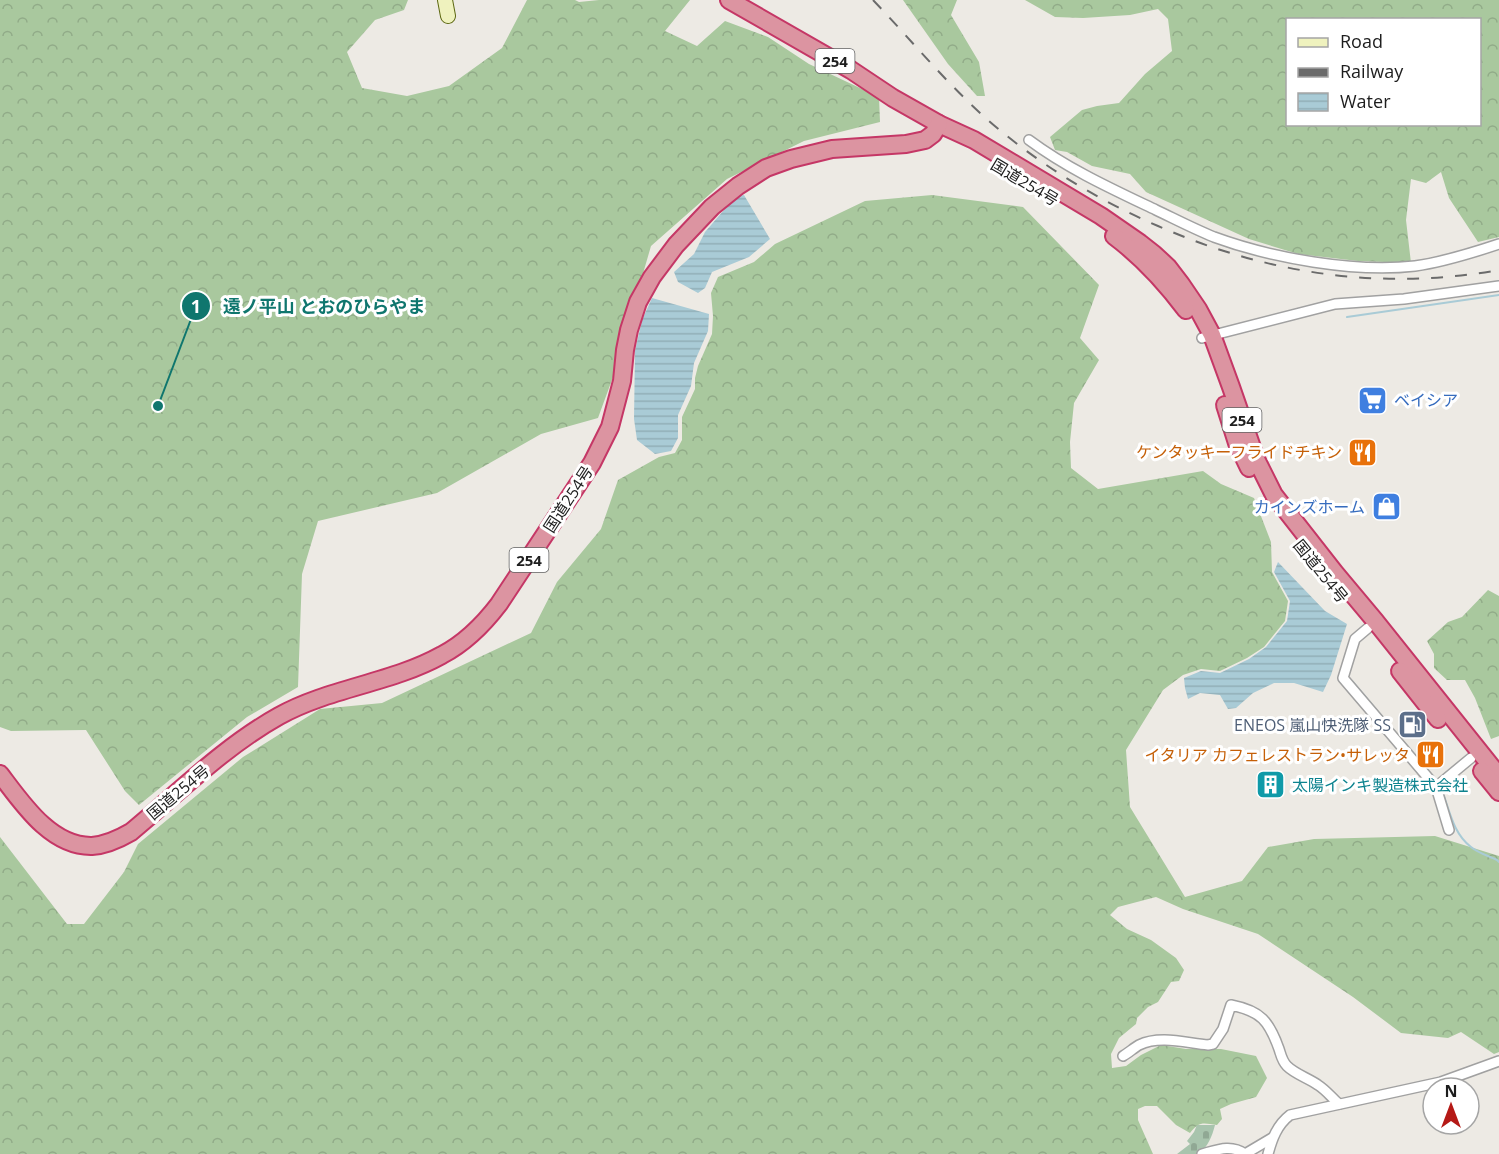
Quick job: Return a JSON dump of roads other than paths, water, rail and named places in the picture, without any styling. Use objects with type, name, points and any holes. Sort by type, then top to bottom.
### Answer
[{"type":"highway","name":"254","points":[[729,0],[939,124]]},
{"type":"highway","name":"国道254号","points":[[0,774],[32,815],[45,827],[65,839],[81,844],[92,846],[104,844],[131,832],[241,740],[280,715],[312,701],[422,665],[453,648],[484,624],[500,604],[592,464],[610,427],[622,381],[629,330],[639,302],[652,277],[676,245],[712,207],[738,186],[766,168],[832,149],[906,144],[925,140],[933,134],[939,124],[980,154],[1116,238],[1144,261],[1170,289],[1207,337],[1231,387],[1256,459],[1274,495],[1499,776]]},
{"type":"highway","name":"国道254号","points":[[1207,337],[1237,443],[1265,500],[1418,694],[1499,792]]},
{"type":"street","points":[[445,0],[448,16]]},
{"type":"street","points":[[1029,140],[1067,166],[1093,180],[1204,232],[1236,244],[1286,256],[1345,266],[1403,267],[1454,258],[1499,244]]},
{"type":"street","points":[[1207,337],[1335,304],[1404,299],[1499,286]]},
{"type":"street","points":[[1368,628],[1355,639],[1343,678],[1436,787],[1449,830]]},
{"type":"street","points":[[1436,787],[1471,758]]},
{"type":"street","points":[[1123,1056],[1153,1041],[1213,1044],[1232,1005],[1244,1007],[1259,1014],[1266,1023],[1275,1037],[1283,1062],[1319,1086],[1339,1104]]},
{"type":"street","points":[[1268,1154],[1272,1138],[1283,1121],[1290,1115],[1441,1082],[1499,1060]]},
{"type":"street","points":[[1202,1154],[1225,1148],[1245,1154],[1272,1138]]},
{"type":"water","points":[[744,195],[770,239],[749,257],[712,272],[705,288],[698,293],[678,282],[674,272],[694,254],[705,232],[734,197]]},
{"type":"water","points":[[652,298],[709,314],[708,331],[694,363],[691,386],[678,415],[678,438],[671,451],[655,454],[637,440],[634,419],[635,351],[642,320]]},
{"type":"water","points":[[1278,562],[1325,611],[1347,624],[1331,675],[1323,692],[1294,683],[1274,683],[1253,693],[1236,708],[1228,709],[1220,695],[1200,693],[1188,699],[1184,678],[1201,671],[1220,673],[1249,659],[1266,647],[1287,621],[1290,601],[1274,572]]},
{"type":"waterway","points":[[1347,317],[1499,295]]},
{"type":"waterway","points":[[1352,681],[1434,778]]},
{"type":"waterway","points":[[1443,793],[1460,836],[1471,847],[1499,862]]},
{"type":"railway","points":[[873,0],[933,65],[996,127],[1034,156],[1074,182],[1115,206],[1158,226],[1199,243],[1241,256],[1283,267],[1325,274],[1411,279],[1499,270]]},
{"type":"place","name":"ベイシア","points":[[1373,400]]},
{"type":"place","name":"遠ノ平山 とおのひらやま","points":[[158,406]]},
{"type":"place","name":"ケンタッキーフライドチキン","points":[[1363,452]]},
{"type":"place","name":"カインズホーム","points":[[1386,507]]},
{"type":"place","name":"ENEOS 嵐山快洗隊 SS","points":[[1412,725]]},
{"type":"place","name":"イタリア カフェレストラン•サレッタ","points":[[1431,755]]},
{"type":"place","name":"太陽インキ製造株式会社","points":[[1271,785]]}]
